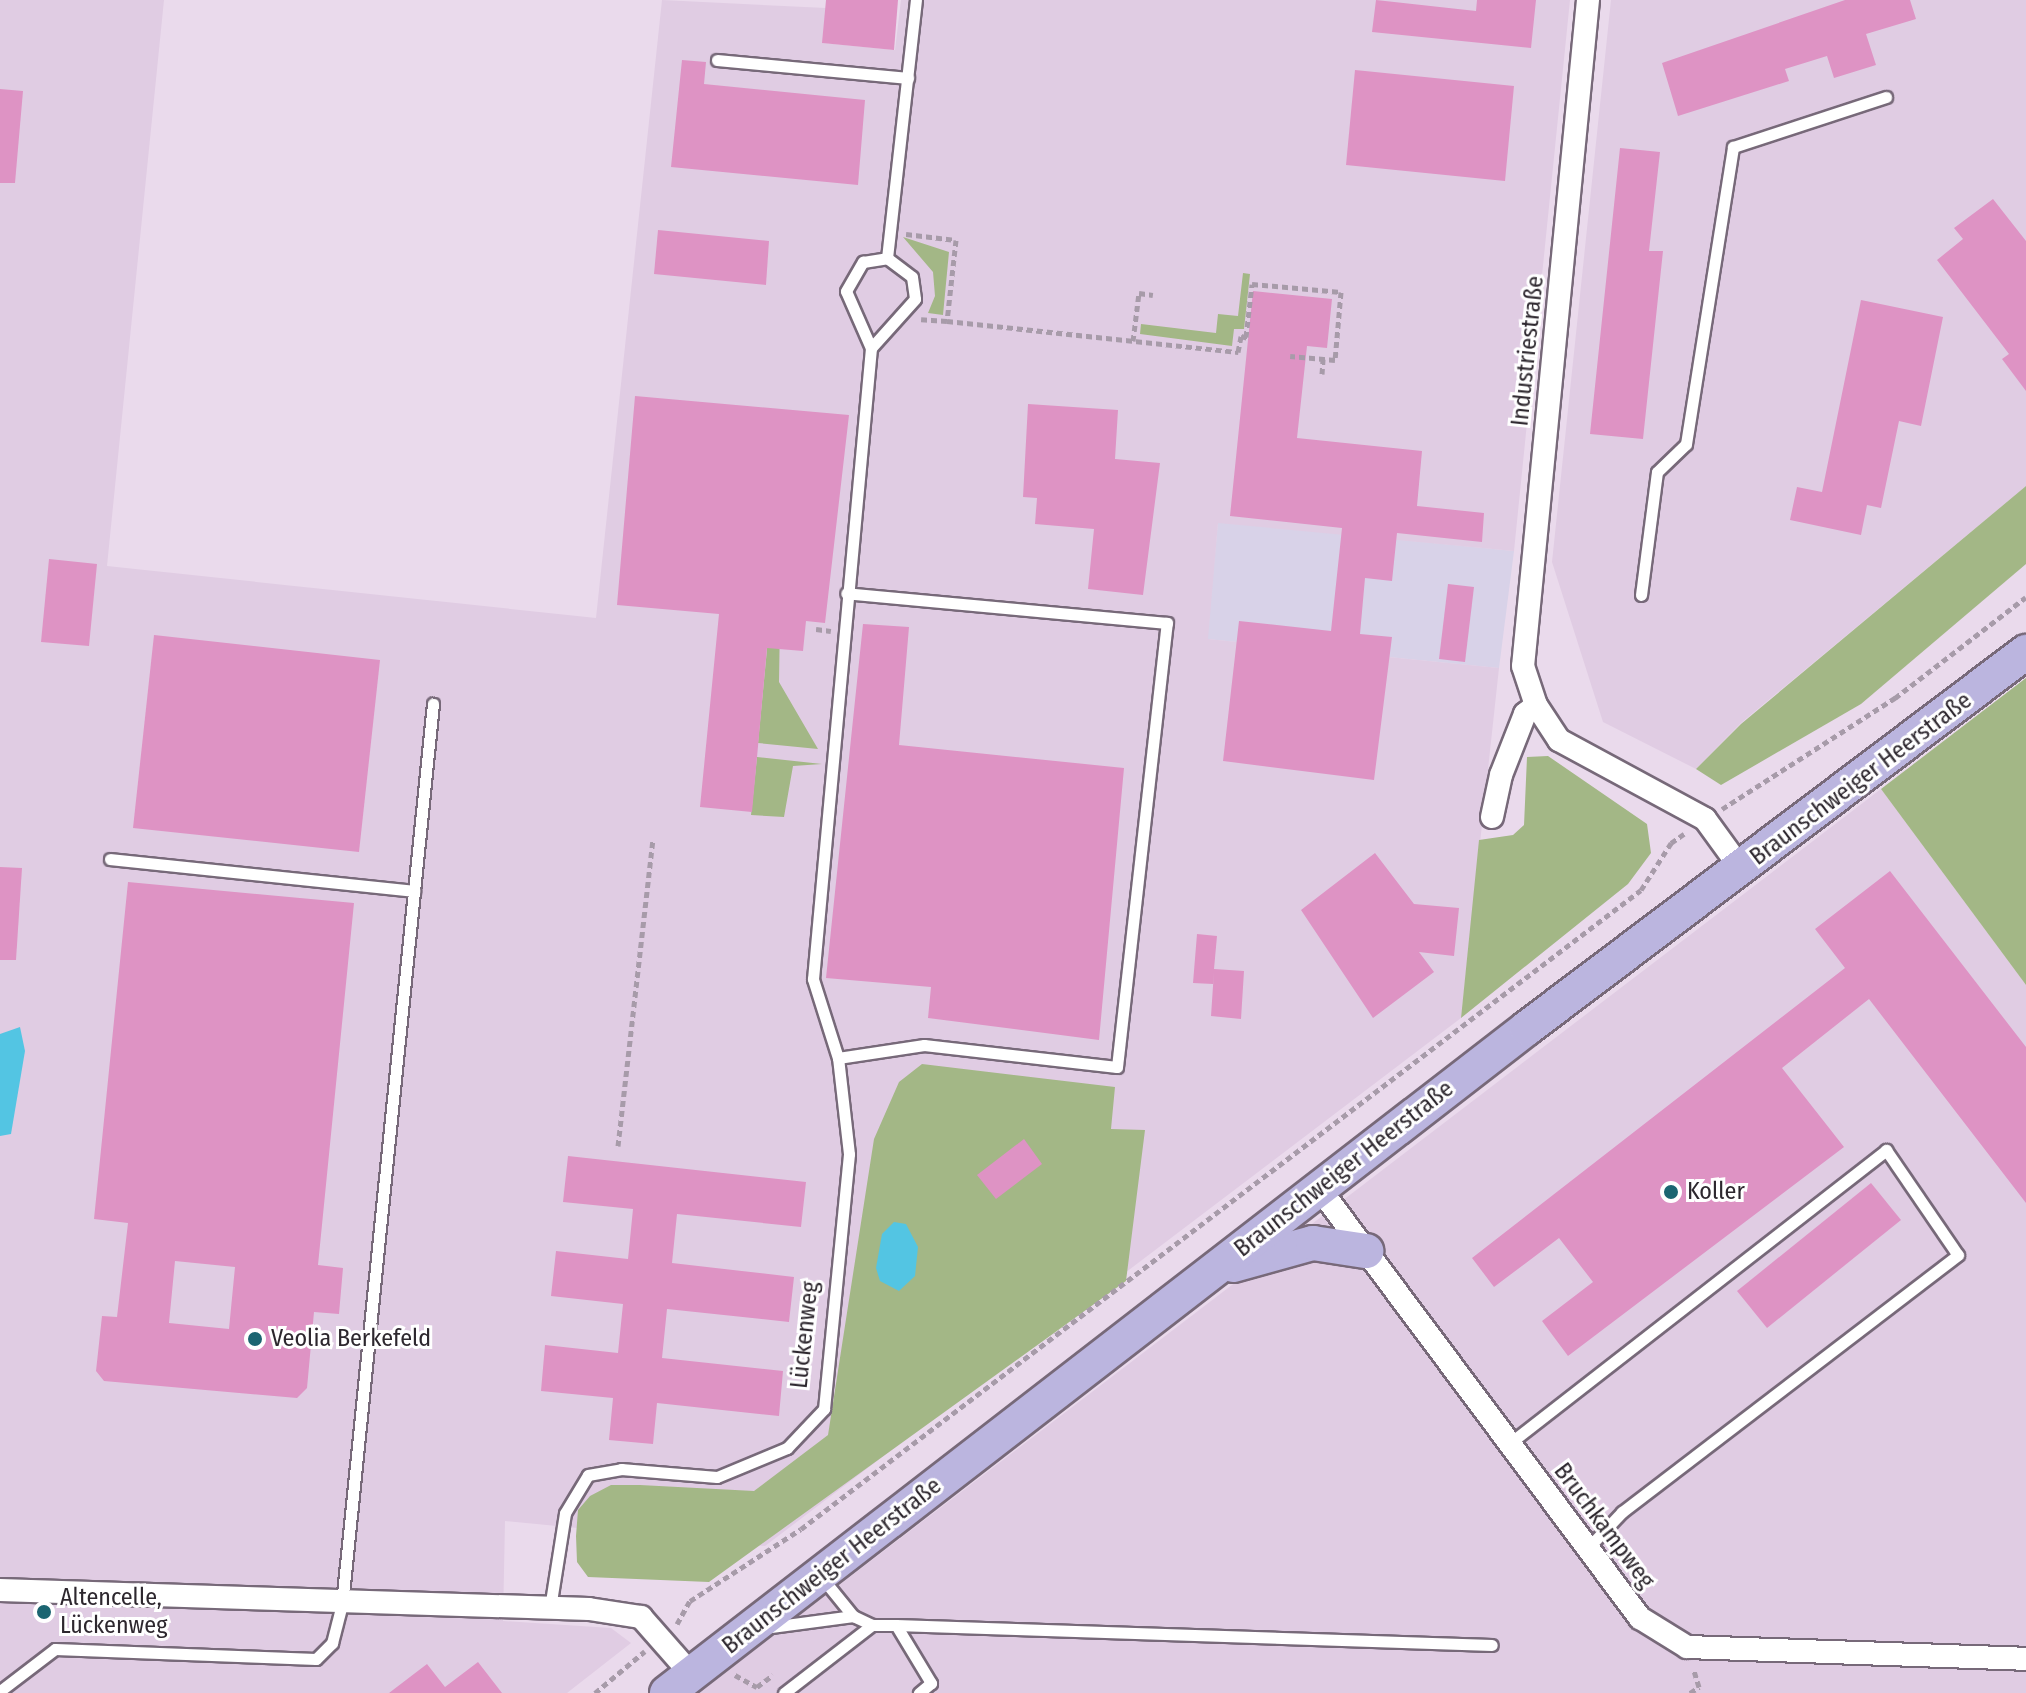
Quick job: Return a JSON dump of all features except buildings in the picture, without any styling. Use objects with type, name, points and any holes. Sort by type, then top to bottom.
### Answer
[{"type":"main road","name":"Braunschweiger Heerstraße","points":[[679,1684],[1319,1188],[2026,652]]},
{"type":"main road","points":[[1210,1273],[1313,1243],[1366,1251]]},
{"type":"street","name":"Industriestraße","points":[[1588,0],[1523,666],[1536,705],[1559,740],[1705,819],[1742,870]]},
{"type":"street","points":[[1492,817],[1501,775],[1525,714],[1536,705]]},
{"type":"street","name":"Bruchkampweg","points":[[1319,1188],[1640,1618],[1687,1647],[2026,1659]]},
{"type":"street","points":[[0,1590],[342,1604],[550,1608],[641,1617],[661,1637],[679,1684]]},
{"type":"lane","points":[[887,258],[916,0]]},
{"type":"lane","points":[[717,60],[908,78]]},
{"type":"lane","points":[[1641,595],[1657,472],[1686,444],[1733,147],[1886,97]]},
{"type":"lane","points":[[887,258],[906,268],[915,288],[904,318],[871,348],[846,291],[863,262],[887,258]]},
{"type":"lane","name":"Lückenweg","points":[[550,1608],[565,1513],[588,1475],[621,1469],[717,1477],[787,1448],[824,1409],[849,1154],[838,1058],[813,979],[846,593],[871,348]]},
{"type":"lane","points":[[838,1058],[924,1045],[1117,1067],[1167,623],[846,593]]},
{"type":"lane","points":[[0,1691],[55,1649],[316,1659],[332,1643],[342,1604],[433,704]]},
{"type":"lane","points":[[110,859],[414,891]]},
{"type":"lane","points":[[1510,1443],[1886,1150],[1958,1255],[1622,1512],[1588,1548]]},
{"type":"lane","points":[[820,1575],[853,1616],[872,1625],[1492,1645]]},
{"type":"lane","points":[[750,1629],[853,1616]]},
{"type":"lane","points":[[784,1693],[872,1625]]},
{"type":"lane","points":[[896,1625],[931,1683],[919,1693]]},
{"type":"path","points":[[890,232],[956,240],[955,271],[947,321]]},
{"type":"path","points":[[904,318],[1238,352],[1241,336],[1247,337],[1252,284],[1341,292],[1335,360],[1290,356]]},
{"type":"path","points":[[1133,341],[1139,293],[1153,295]]},
{"type":"path","points":[[1322,374],[1323,359]]},
{"type":"path","points":[[595,1693],[661,1637],[690,1601],[814,1519],[1641,890],[1671,843],[1895,698],[2026,597]]},
{"type":"path","points":[[618,1146],[653,841]]},
{"type":"shaded area","points":[[0,0],[164,0],[107,566],[596,618],[662,0],[826,8],[823,43],[895,50],[901,0],[1570,0],[1514,551],[1218,523],[1208,639],[1499,668],[1461,1018],[765,1546],[505,1521],[503,1621],[611,1628],[631,1643],[567,1693],[0,1693]]},
{"type":"shaded area","points":[[1611,0],[2026,0],[2026,486],[1741,723],[1696,769],[1603,722],[1552,562]]},
{"type":"shaded area","points":[[1218,522],[1514,551],[1499,668],[1207,639]]},
{"type":"shaded area","points":[[1881,789],[2026,985],[2026,1693],[698,1693]]},
{"type":"green space","points":[[903,237],[949,252],[943,315],[928,313],[935,296],[933,272]]},
{"type":"green space","points":[[1243,273],[1250,274],[1244,329],[1234,329],[1232,346],[1140,334],[1141,324],[1216,333],[1218,314],[1238,316]]},
{"type":"green space","points":[[2026,486],[2026,564],[1861,704],[1721,785],[1696,769],[1741,724]]},
{"type":"green space","points":[[770,618],[780,619],[779,682],[818,749],[758,743]]},
{"type":"green space","points":[[2026,678],[2026,985],[1881,789]]},
{"type":"green space","points":[[1548,756],[1647,824],[1651,853],[1628,884],[1461,1018],[1479,840],[1513,835],[1524,825],[1527,757]]},
{"type":"green space","points":[[757,757],[822,764],[793,766],[784,817],[751,815]]},
{"type":"green space","points":[[922,1064],[1115,1087],[1111,1129],[1145,1130],[1126,1281],[709,1582],[588,1577],[577,1562],[576,1536],[578,1510],[590,1496],[611,1485],[754,1491],[828,1435],[874,1139],[899,1082]]},
{"type":"water","points":[[20,1027],[25,1051],[11,1134],[0,1136],[0,1034]]},
{"type":"water","points":[[894,1222],[906,1224],[918,1247],[915,1276],[899,1291],[880,1281],[876,1268],[882,1234]]},
{"type":"place","name":"Koller","points":[[1671,1192]]},
{"type":"place","name":"Veolia Berkefeld","points":[[255,1339]]},
{"type":"place","name":"Altencelle, Lückenweg","points":[[44,1612]]}]
